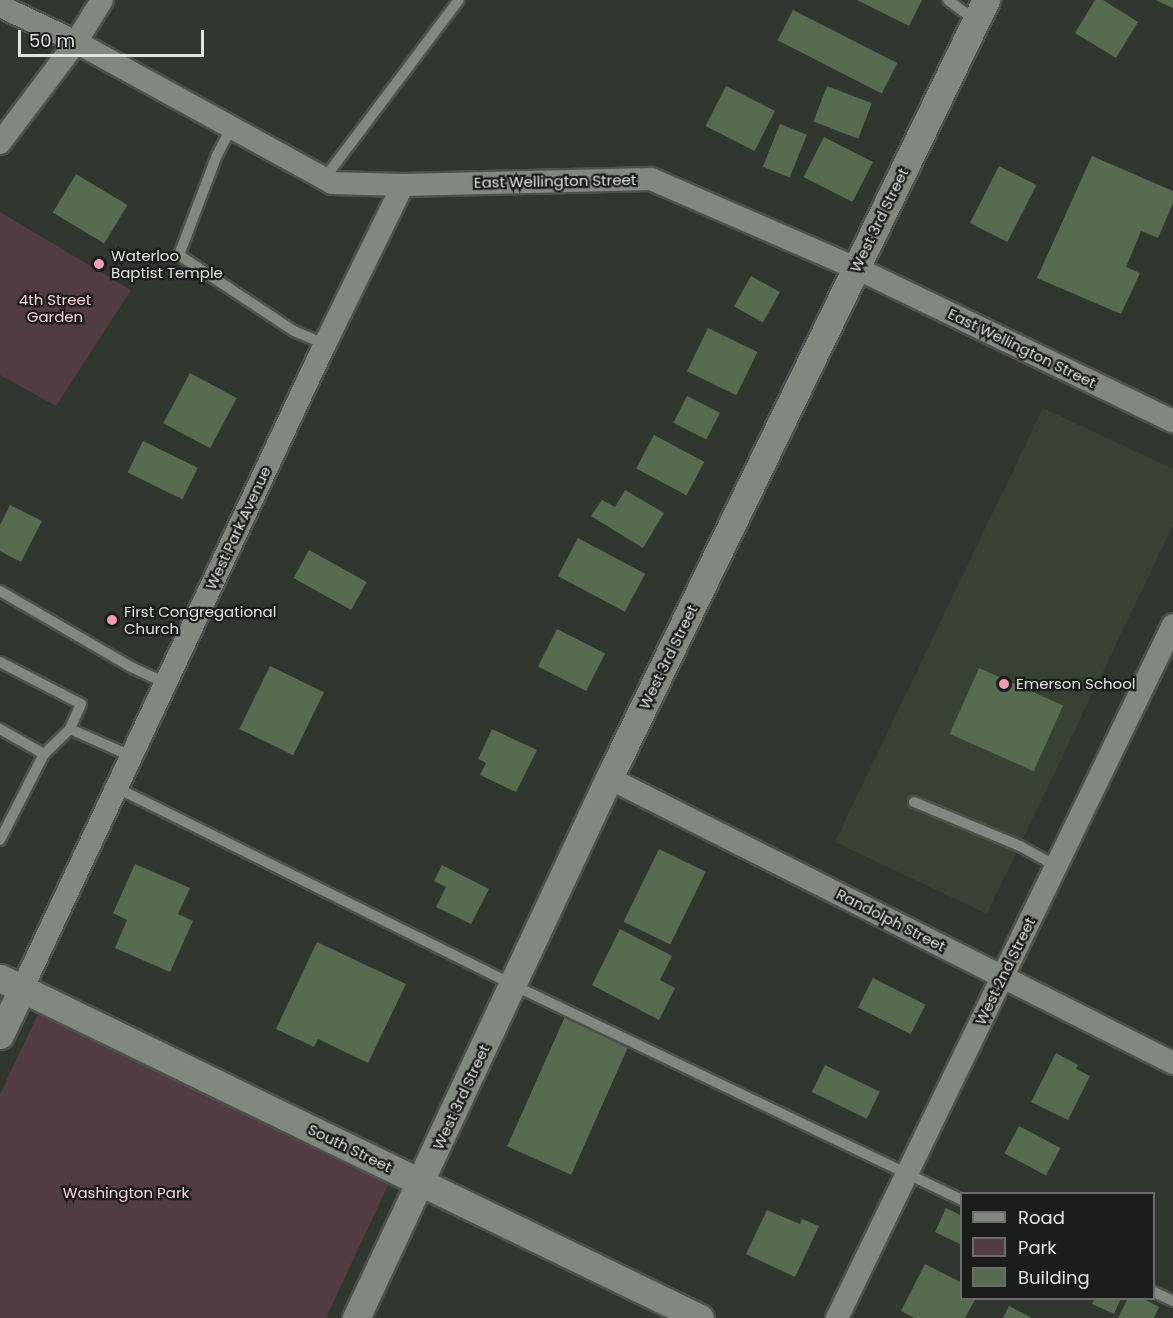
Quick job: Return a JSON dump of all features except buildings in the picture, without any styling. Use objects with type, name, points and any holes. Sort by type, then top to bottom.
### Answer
[{"type":"street","points":[[0,143],[76,42],[102,0]]},
{"type":"street","name":"East Wellington Street","points":[[0,6],[76,42],[332,183],[403,185],[651,179],[856,268],[1173,421]]},
{"type":"street","name":"West 3rd Street","points":[[356,1318],[609,778],[981,11]]},
{"type":"street","name":"West Park Avenue","points":[[0,1035],[11,984],[117,788],[325,344],[403,185]]},
{"type":"street","name":"West 2nd Street","points":[[837,1318],[1173,625]]},
{"type":"street","name":"Randolph Street","points":[[609,778],[1173,1064]]},
{"type":"street","name":"South Street","points":[[11,984],[700,1318]]},
{"type":"lane","points":[[324,179],[459,0]]},
{"type":"lane","points":[[948,0],[981,11]]},
{"type":"lane","points":[[231,128],[213,166],[179,255],[294,330],[325,344]]},
{"type":"lane","points":[[0,591],[131,667],[165,683]]},
{"type":"lane","points":[[0,662],[81,704],[70,729],[44,754],[0,840]]},
{"type":"lane","points":[[0,729],[44,754]]},
{"type":"lane","points":[[70,729],[131,756]]},
{"type":"lane","points":[[117,788],[513,985],[960,1199]]},
{"type":"lane","points":[[914,802],[1020,846],[1056,866]]},
{"type":"lane","points":[[1155,1292],[1173,1301]]},
{"type":"shaded area","name":"Emerson School","points":[[1043,408],[1173,469],[1173,525],[987,914],[835,842]]},
{"type":"green space","name":"4th Street Garden","points":[[0,212],[131,290],[56,406],[0,375]]},
{"type":"green space","name":"Washington Park","points":[[39,1012],[390,1181],[326,1318],[0,1318],[0,1094]]},
{"type":"place","name":"Waterloo Baptist Temple","points":[[99,264]]},
{"type":"place","name":"First Congregational Church","points":[[112,620]]},
{"type":"place","name":"Emerson School","points":[[1004,684]]}]
